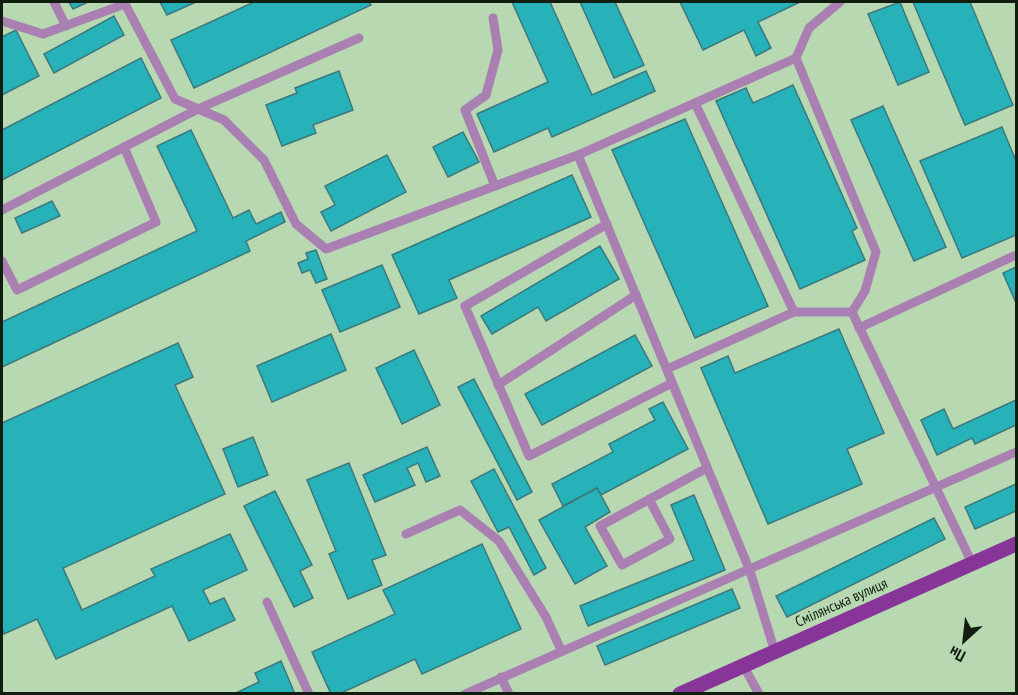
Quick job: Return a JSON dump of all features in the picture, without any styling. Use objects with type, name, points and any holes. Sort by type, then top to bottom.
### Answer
[{"type":"main road","name":"Смілянська вулиця","points":[[680,693],[702,689],[743,665],[1017,544]]},
{"type":"lane","points":[[54,2],[66,26]]},
{"type":"lane","points":[[2,21],[43,34],[125,3],[176,99],[224,120],[264,160],[296,224],[326,249],[578,155],[796,58],[809,28],[840,2]]},
{"type":"lane","points":[[493,18],[498,50],[486,95],[465,111],[495,186]]},
{"type":"lane","points":[[2,210],[198,109],[359,38]]},
{"type":"lane","points":[[796,58],[876,252],[865,291],[852,312]]},
{"type":"lane","points":[[695,103],[794,312]]},
{"type":"lane","points":[[2,261],[17,290],[156,222],[124,147]]},
{"type":"lane","points":[[578,155],[750,571],[775,652]]},
{"type":"lane","points":[[607,224],[465,306],[529,456],[672,383]]},
{"type":"lane","points":[[859,328],[1017,255]]},
{"type":"lane","points":[[498,385],[636,295]]},
{"type":"lane","points":[[667,369],[794,312],[852,312]]},
{"type":"lane","points":[[852,312],[972,563]]},
{"type":"lane","points":[[465,693],[750,571],[1017,452]]},
{"type":"lane","points":[[649,500],[670,539],[622,565],[600,526],[707,468]]},
{"type":"lane","points":[[406,534],[460,510],[499,541],[546,617],[561,650]]},
{"type":"lane","points":[[267,602],[309,693]]},
{"type":"lane","points":[[743,665],[759,693]]},
{"type":"lane","points":[[501,677],[509,693]]},
{"type":"building","points":[[69,2],[88,2],[73,9]]},
{"type":"building","points":[[160,2],[196,2],[167,15]]},
{"type":"building","points":[[254,2],[369,2],[371,5],[194,88],[171,40]]},
{"type":"building","points":[[512,2],[550,2],[592,95],[646,71],[655,91],[552,137],[548,128],[494,152],[477,114],[548,82]]},
{"type":"building","points":[[580,2],[615,2],[644,65],[614,78]]},
{"type":"building","points":[[680,2],[800,2],[758,22],[771,48],[756,56],[744,30],[703,50]]},
{"type":"building","points":[[900,2],[929,72],[898,85],[868,14]]},
{"type":"building","points":[[913,2],[970,2],[1013,105],[965,125]]},
{"type":"building","points":[[114,16],[124,35],[54,73],[44,54]]},
{"type":"building","points":[[16,30],[39,76],[2,95],[2,37]]},
{"type":"building","points":[[141,58],[161,98],[2,180],[2,130]]},
{"type":"building","points":[[339,71],[353,110],[313,125],[316,133],[282,146],[266,105],[297,93],[295,88]]},
{"type":"building","points":[[793,85],[857,228],[852,231],[865,260],[800,289],[716,101],[746,88],[753,103]]},
{"type":"building","points":[[883,106],[946,247],[914,261],[851,120]]},
{"type":"building","points":[[685,119],[768,306],[695,338],[612,150]]},
{"type":"building","points":[[1002,127],[1016,161],[1016,235],[962,258],[920,161]]},
{"type":"building","points":[[191,130],[233,218],[249,210],[256,224],[281,212],[285,222],[246,241],[250,251],[2,367],[2,322],[197,231],[157,146]]},
{"type":"building","points":[[463,132],[479,162],[448,177],[433,147]]},
{"type":"building","points":[[387,155],[406,192],[331,231],[321,212],[335,205],[325,186]]},
{"type":"building","points":[[572,175],[591,217],[449,280],[457,298],[419,314],[392,255]]},
{"type":"building","points":[[52,201],[60,216],[22,233],[15,218]]},
{"type":"building","points":[[600,246],[619,279],[546,321],[538,307],[492,334],[481,316]]},
{"type":"building","points":[[316,250],[327,279],[316,283],[310,270],[302,273],[298,263],[308,259],[306,253]]},
{"type":"building","points":[[382,265],[400,307],[340,332],[322,290]]},
{"type":"building","points":[[1016,267],[1016,303],[1003,273]]},
{"type":"building","points":[[839,329],[884,433],[847,449],[862,484],[768,524],[701,368],[728,356],[735,373]]},
{"type":"building","points":[[331,334],[346,370],[272,402],[257,366]]},
{"type":"building","points":[[635,335],[652,366],[542,425],[525,394]]},
{"type":"building","points":[[178,343],[193,377],[175,385],[225,494],[63,568],[82,610],[155,576],[151,569],[230,534],[247,570],[203,590],[210,604],[224,598],[235,620],[189,641],[172,606],[56,659],[37,619],[4,634],[2,628],[2,423]]},
{"type":"building","points":[[414,350],[440,405],[402,424],[376,368]]},
{"type":"building","points":[[474,379],[532,492],[517,500],[458,387]]},
{"type":"building","points":[[1016,400],[1016,425],[975,444],[972,438],[937,455],[921,420],[944,409],[953,429]]},
{"type":"building","points":[[663,402],[688,449],[601,495],[597,488],[563,506],[552,484],[613,452],[609,444],[655,420],[649,409]]},
{"type":"building","points":[[253,437],[268,475],[238,487],[223,449]]},
{"type":"building","points":[[427,447],[440,476],[426,482],[418,463],[407,468],[415,485],[375,502],[363,475]]},
{"type":"building","points":[[349,463],[386,555],[372,560],[382,585],[348,599],[329,554],[336,551],[307,480]]},
{"type":"building","points":[[494,469],[546,568],[534,575],[509,527],[498,532],[471,481]]},
{"type":"building","points":[[1016,484],[1016,511],[975,529],[965,507]]},
{"type":"building","points":[[597,488],[610,512],[585,527],[607,566],[575,584],[539,520]]},
{"type":"building","points":[[275,491],[312,565],[300,571],[313,598],[294,607],[244,506]]},
{"type":"building","points":[[694,495],[725,570],[588,626],[580,606],[694,560],[671,505]]},
{"type":"building","points":[[934,518],[945,539],[787,617],[776,596]]},
{"type":"building","points":[[482,544],[521,629],[422,674],[415,659],[339,694],[331,694],[312,652],[395,614],[383,590]]},
{"type":"building","points":[[732,589],[740,608],[605,665],[597,646]]},
{"type":"building","points":[[281,661],[295,694],[234,694],[259,682],[255,673]]}]
